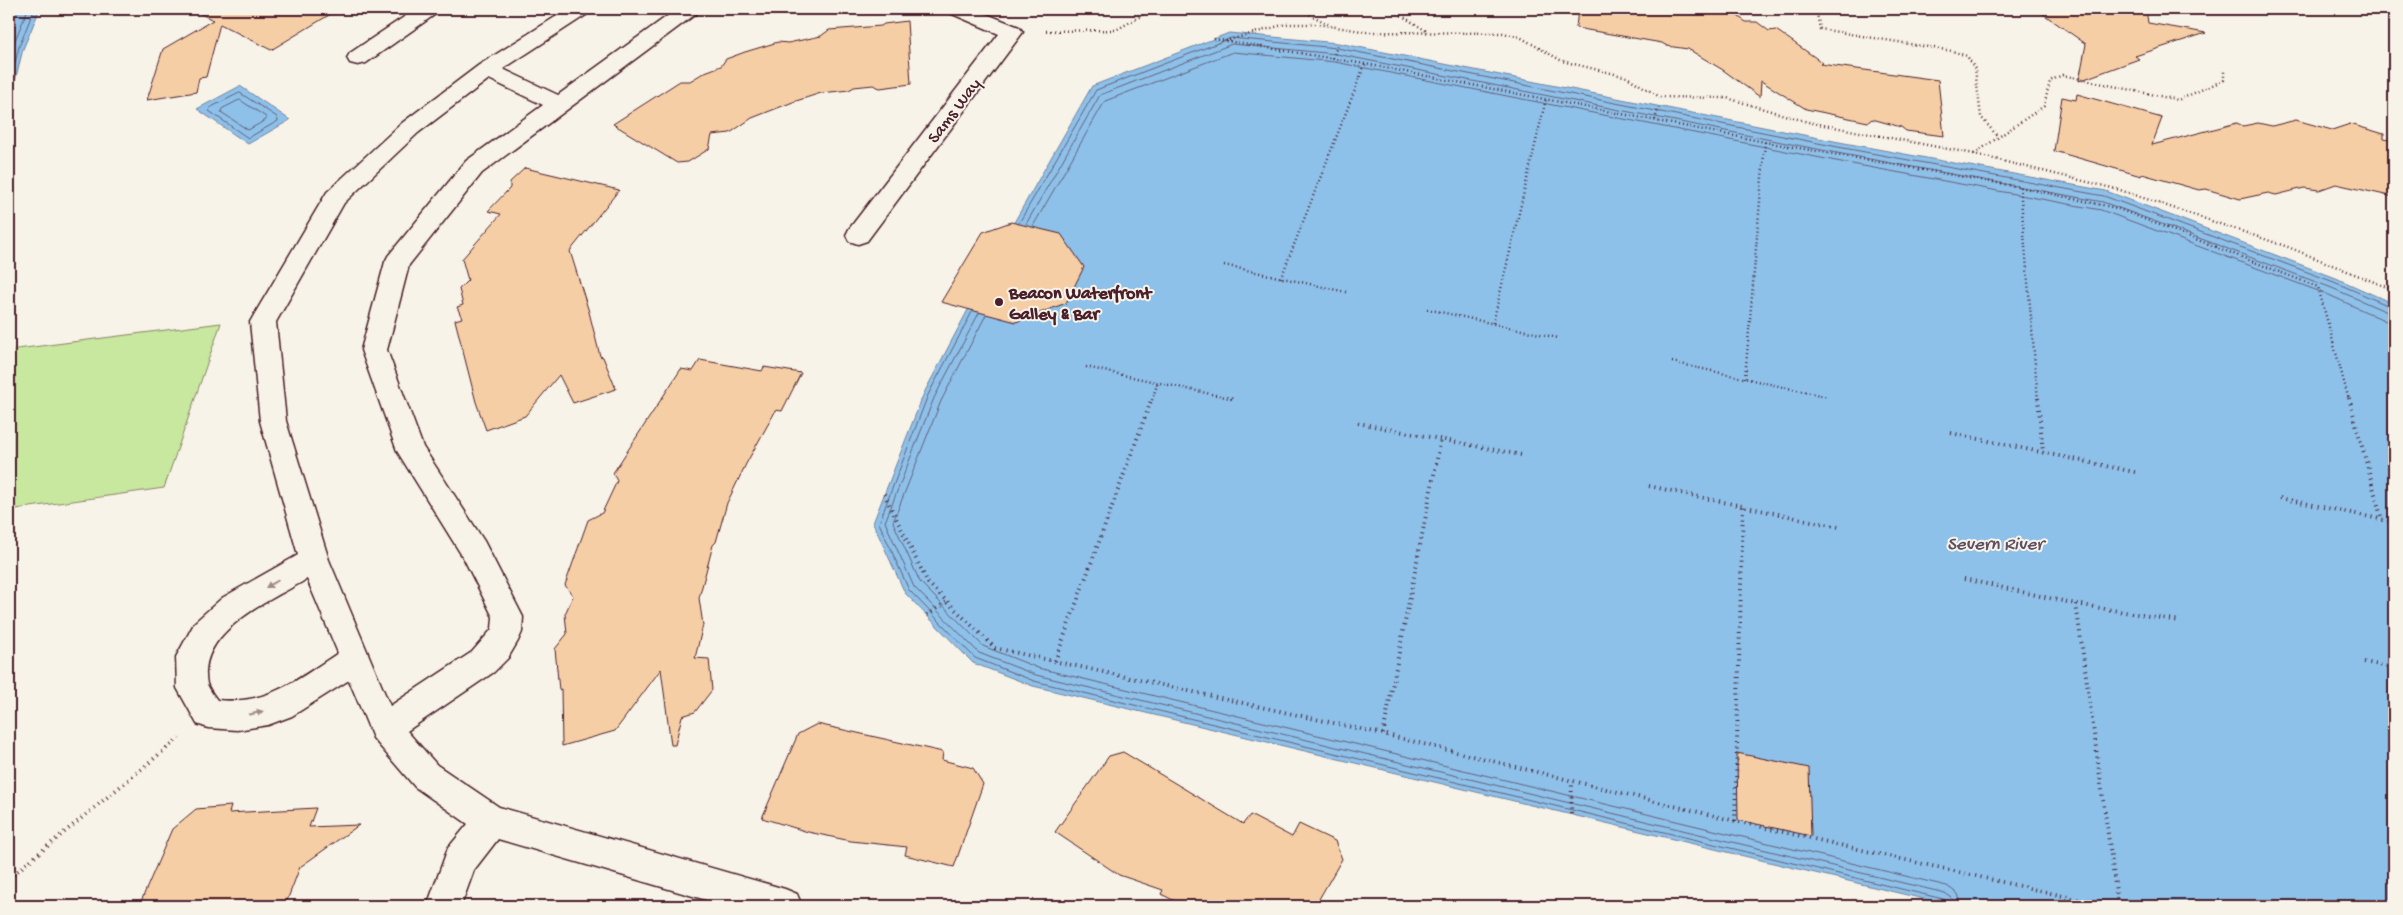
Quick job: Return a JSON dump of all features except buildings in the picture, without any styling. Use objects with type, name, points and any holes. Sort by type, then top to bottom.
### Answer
[{"type":"street","points":[[358,58],[430,9]]},
{"type":"street","points":[[582,9],[487,70],[410,128],[335,198],[263,322],[273,422],[314,560],[354,659],[384,728],[426,776],[491,821],[785,906]]},
{"type":"street","points":[[384,728],[483,662],[498,648],[507,632],[508,617],[474,550],[411,451],[374,350],[398,262],[474,167],[690,9]]},
{"type":"street","points":[[957,9],[1012,32]]},
{"type":"street","name":"Sams Way","points":[[858,235],[1012,32]]},
{"type":"street","points":[[487,70],[559,104]]},
{"type":"street","points":[[314,560],[233,607],[206,631],[191,657],[192,688],[208,714],[231,716],[257,714],[296,698],[354,659]]},
{"type":"street","points":[[444,906],[460,860],[491,821]]},
{"type":"path","points":[[1012,32],[1116,30],[1153,9]]},
{"type":"path","points":[[1299,9],[1330,26]]},
{"type":"path","points":[[1391,9],[1429,32]]},
{"type":"path","points":[[1816,9],[1820,29],[1952,51],[1967,56],[1975,69],[1981,116],[1998,137]]},
{"type":"path","points":[[1226,41],[1286,24],[1330,26],[1366,32],[1504,33],[1520,37],[1562,61],[1627,77],[1660,97],[1726,98],[1808,122],[1893,140],[1974,154],[2120,190],[2288,247],[2394,290]]},
{"type":"path","points":[[1214,39],[1366,64],[1765,142],[2020,188],[2116,208],[2318,287],[2382,520]]},
{"type":"path","points":[[1333,58],[1338,43]]},
{"type":"path","points":[[1281,278],[1366,64]]},
{"type":"path","points":[[1974,154],[2044,106],[2050,81],[2062,75],[2178,100],[2224,80],[2224,70]]},
{"type":"path","points":[[1493,323],[1546,99]]},
{"type":"path","points":[[1655,120],[1659,106]]},
{"type":"path","points":[[1745,378],[1765,142]]},
{"type":"path","points":[[2020,188],[2043,453]]},
{"type":"path","points":[[1224,265],[1346,292]]},
{"type":"path","points":[[1427,309],[1558,338]]},
{"type":"path","points":[[1672,362],[1828,396]]},
{"type":"path","points":[[1086,367],[1234,399]]},
{"type":"path","points":[[1055,661],[1158,382]]},
{"type":"path","points":[[1358,423],[1521,455]]},
{"type":"path","points":[[1951,433],[2139,473]]},
{"type":"path","points":[[1383,734],[1441,439]]},
{"type":"path","points":[[1649,486],[1839,527]]},
{"type":"path","points":[[884,494],[928,583],[995,648],[1383,734],[1736,821],[2107,906]]},
{"type":"path","points":[[2280,498],[2394,522]]},
{"type":"path","points":[[1736,821],[1743,506]]},
{"type":"path","points":[[1964,579],[2076,604],[2179,621]]},
{"type":"path","points":[[927,616],[947,602]]},
{"type":"path","points":[[2076,604],[2118,906]]},
{"type":"path","points":[[2364,662],[2394,668]]},
{"type":"path","points":[[9,878],[208,714]]},
{"type":"path","points":[[1571,814],[1572,782]]},
{"type":"green space","points":[[221,323],[164,488],[9,510],[9,350]]},
{"type":"water","points":[[9,9],[40,9],[23,49],[9,105]]},
{"type":"water","name":"Severn River","points":[[1229,33],[1338,43],[1839,142],[2106,191],[2336,278],[2394,304],[2394,906],[1953,906],[1033,686],[973,663],[905,593],[873,523],[924,393],[1016,219],[1092,86]]},
{"type":"water","points":[[240,86],[290,120],[248,144],[197,109]]},
{"type":"place","name":"Beacon Waterfront Galley & Bar","points":[[999,302]]}]
